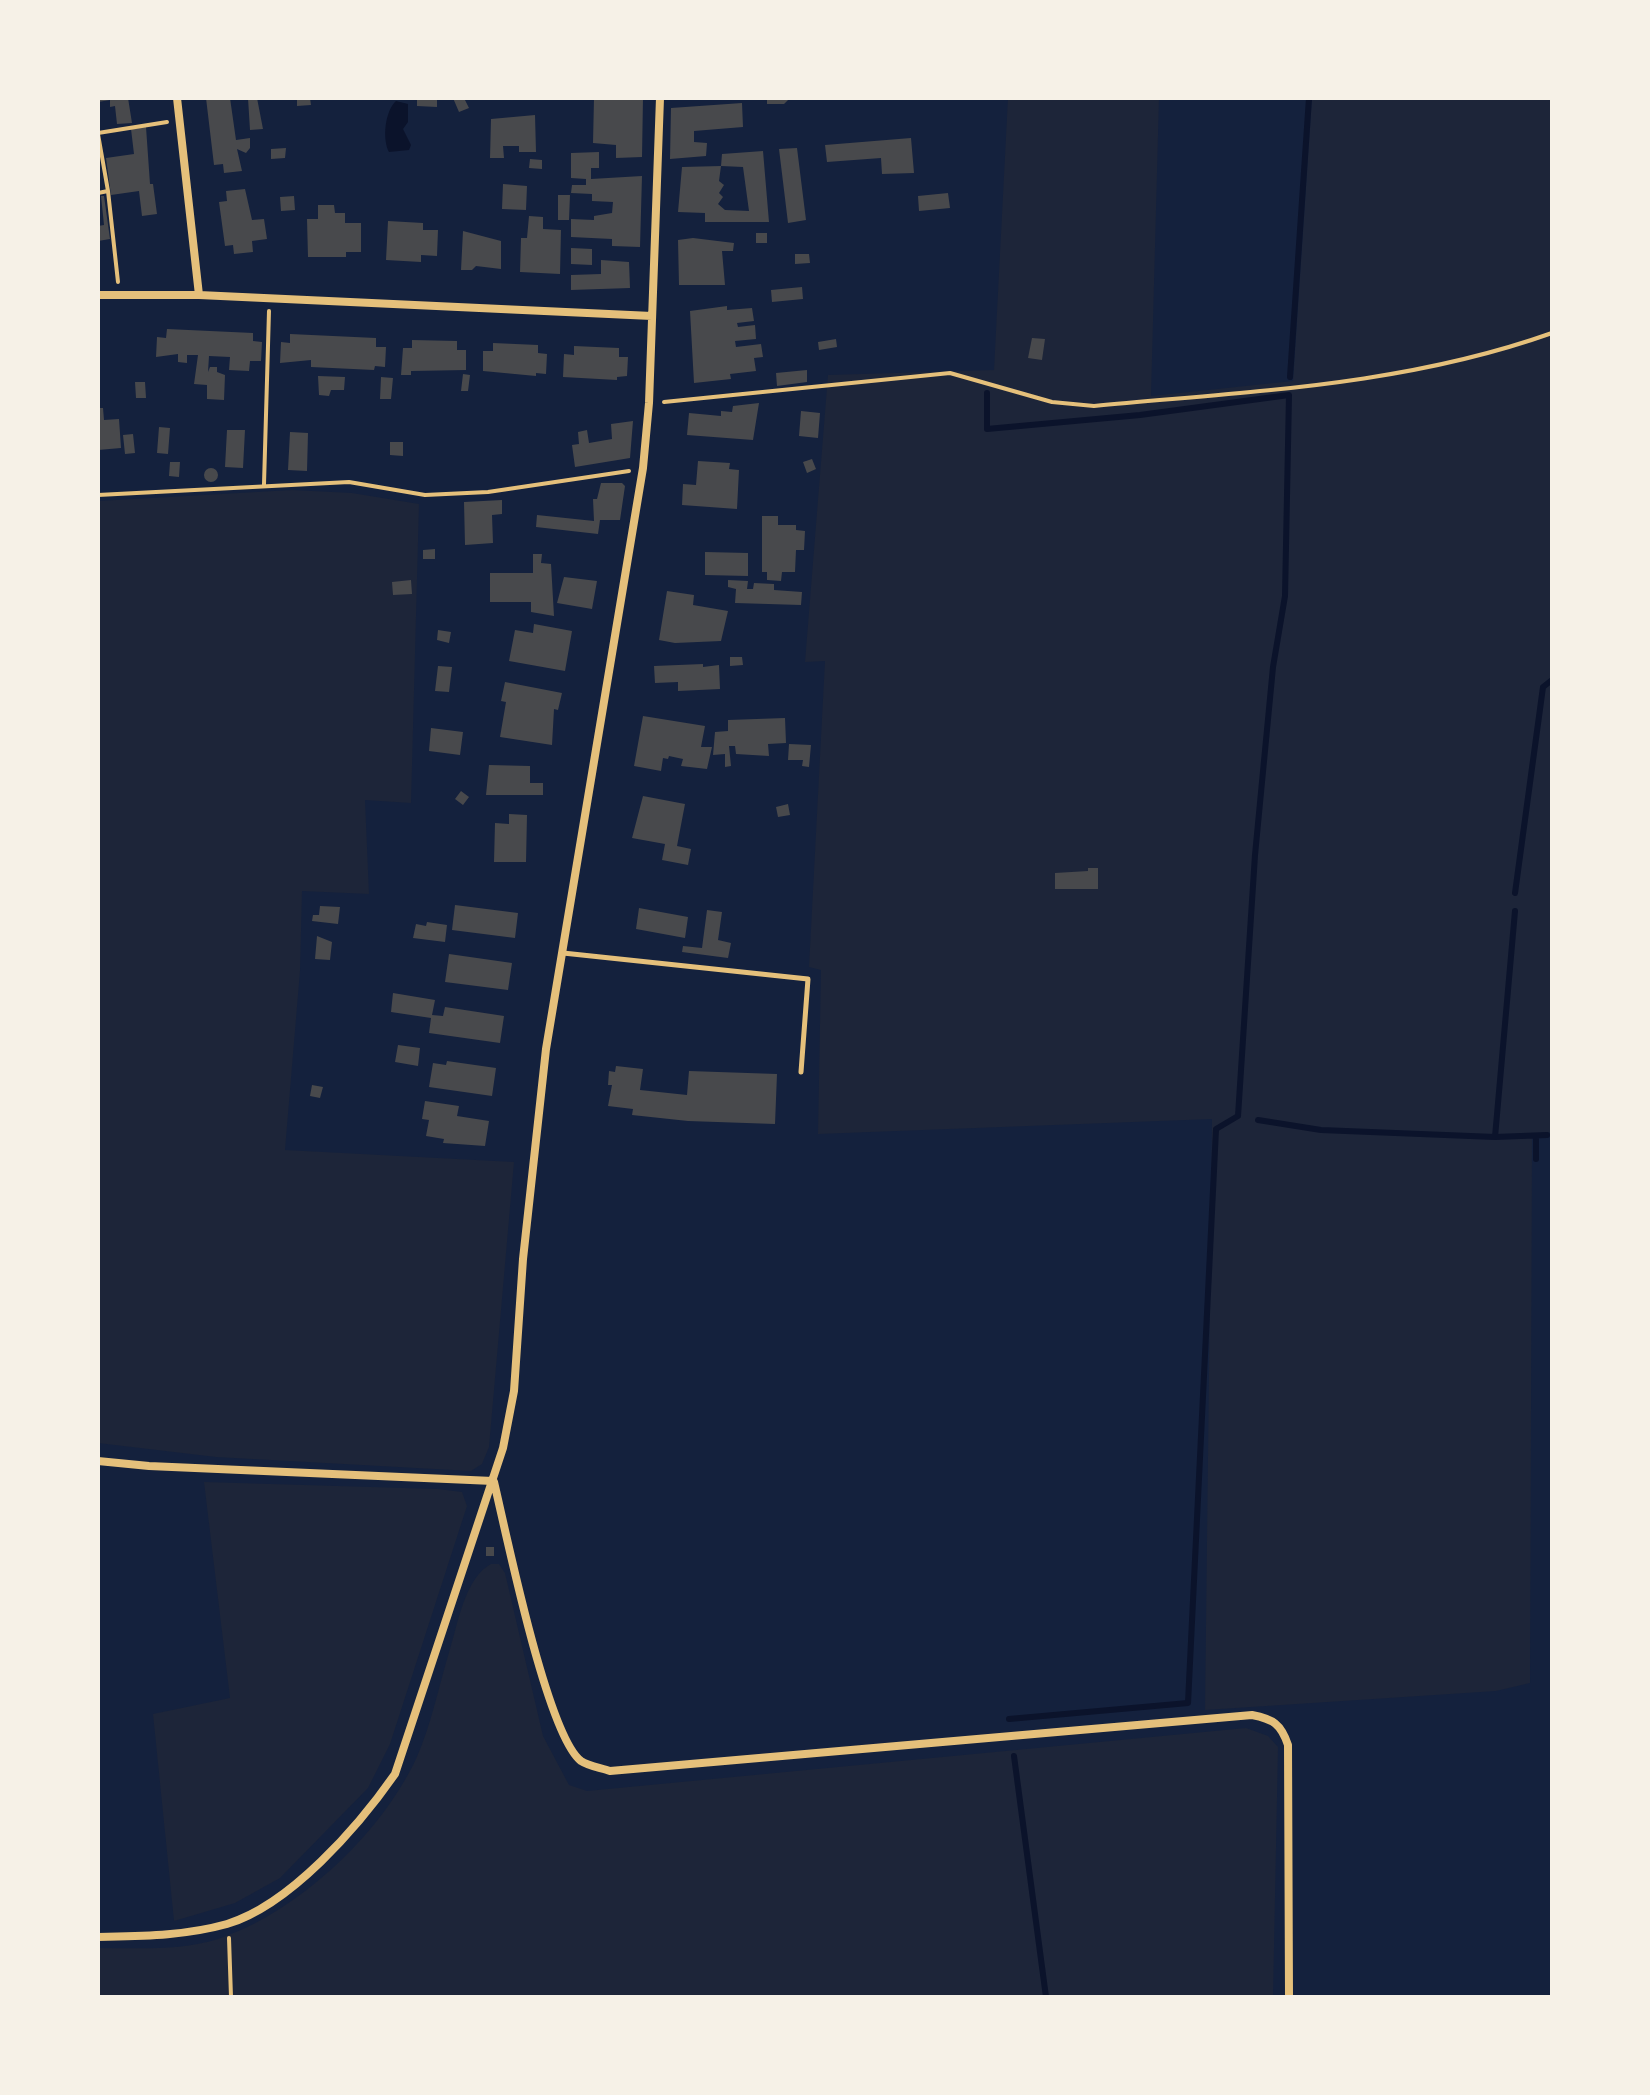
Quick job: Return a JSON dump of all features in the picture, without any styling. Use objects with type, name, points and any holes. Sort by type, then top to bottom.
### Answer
[{"type":"street","points":[[177,98],[199,295]]},
{"type":"street","points":[[98,1937],[170,1936],[229,1923],[267,1903],[332,1852],[370,1810],[395,1774],[493,1481],[514,1391],[526,1229],[546,1049],[643,468],[649,403],[660,98]]},
{"type":"street","points":[[98,295],[199,295],[652,316]]},
{"type":"street","points":[[98,1461],[149,1466],[493,1481]]},
{"type":"street","points":[[493,1481],[533,1646],[567,1742],[582,1761],[610,1771],[1252,1715],[1271,1718],[1282,1728],[1288,1745],[1289,1997]]},
{"type":"lane","points":[[562,953],[808,979],[801,1072]]},
{"type":"path","points":[[119,296],[108,191],[101,168],[98,133],[181,120]]},
{"type":"path","points":[[98,193],[108,191]]},
{"type":"path","points":[[264,484],[269,300]]},
{"type":"path","points":[[649,403],[950,373],[1052,402],[1094,406],[1378,379],[1514,346],[1552,333]]},
{"type":"path","points":[[98,495],[349,482],[425,495],[488,492],[643,468]]},
{"type":"path","points":[[229,1923],[231,1997]]},
{"type":"shaded area","points":[[1008,98],[1159,98],[1151,396],[1293,381],[1312,98],[1552,98],[1552,1132],[1532,1136],[1530,1683],[1496,1691],[1205,1710],[1212,1119],[818,1134],[821,970],[809,967],[825,661],[805,662],[828,375],[994,370]]},
{"type":"shaded area","points":[[396,101],[408,104],[408,122],[403,129],[411,145],[409,150],[389,152],[386,125],[389,111]]},
{"type":"shaded area","points":[[292,490],[352,493],[419,504],[411,803],[365,800],[369,894],[302,891],[300,971],[285,1150],[514,1162],[489,1447],[482,1464],[471,1471],[216,1457],[98,1443],[98,501]]},
{"type":"shaded area","points":[[204,1482],[438,1489],[462,1492],[467,1506],[390,1744],[368,1788],[280,1878],[235,1903],[174,1921],[153,1714],[230,1698]]},
{"type":"shaded area","points":[[491,1564],[499,1564],[505,1573],[543,1736],[569,1785],[587,1791],[1246,1728],[1268,1736],[1278,1747],[1273,1997],[98,1997],[98,1948],[174,1947],[204,1943],[248,1927],[306,1890],[359,1842],[381,1815],[416,1759],[464,1602],[475,1580]]},
{"type":"building","points":[[98,98],[128,98],[132,123],[117,124],[115,106],[110,107],[110,100],[98,102]]},
{"type":"building","points":[[206,98],[230,98],[236,140],[250,138],[250,148],[246,153],[237,149],[242,171],[224,173],[223,164],[214,165]]},
{"type":"building","points":[[248,98],[257,98],[263,129],[250,130]]},
{"type":"building","points":[[297,98],[310,98],[311,105],[297,106]]},
{"type":"building","points":[[417,98],[437,98],[437,107],[417,106]]},
{"type":"building","points":[[453,98],[464,98],[469,108],[459,112]]},
{"type":"building","points":[[594,98],[643,98],[642,157],[616,158],[616,145],[593,143]]},
{"type":"building","points":[[767,98],[790,98],[784,104],[767,104]]},
{"type":"building","points":[[742,103],[743,127],[694,131],[694,142],[707,143],[706,156],[670,159],[671,108]]},
{"type":"building","points":[[535,115],[536,152],[519,152],[519,146],[503,146],[504,158],[490,158],[491,119]]},
{"type":"building","points":[[146,127],[150,184],[153,184],[157,214],[142,216],[139,191],[111,195],[106,158],[134,154],[131,129]]},
{"type":"building","points":[[911,138],[914,173],[882,174],[881,158],[827,162],[825,145]]},
{"type":"building","points":[[286,148],[285,158],[271,159],[271,149]]},
{"type":"building","points":[[797,148],[806,220],[788,223],[779,149]]},
{"type":"building","points":[[763,151],[769,222],[705,222],[705,213],[678,212],[682,167],[721,166],[722,154]],"holes":[[[721,166],[743,167],[749,211],[725,210],[718,204],[723,197],[719,193],[724,185],[719,181]]]},
{"type":"building","points":[[599,152],[599,168],[591,168],[591,179],[642,176],[640,247],[612,246],[612,239],[571,237],[571,219],[594,220],[594,216],[612,213],[613,202],[592,201],[592,194],[571,193],[572,185],[586,185],[586,179],[571,178],[571,153]]},
{"type":"building","points":[[530,159],[542,160],[542,169],[529,168]]},
{"type":"building","points":[[503,184],[527,186],[526,210],[502,209]]},
{"type":"building","points":[[245,189],[252,220],[264,219],[267,239],[252,241],[253,252],[234,254],[233,245],[225,246],[219,202],[227,201],[226,191]]},
{"type":"building","points":[[948,193],[950,208],[919,211],[918,196]]},
{"type":"building","points":[[558,195],[570,195],[569,220],[558,220]]},
{"type":"building","points":[[101,196],[104,196],[110,239],[98,241],[98,226],[104,225]]},
{"type":"building","points":[[294,196],[295,210],[281,211],[280,197]]},
{"type":"building","points":[[318,205],[334,205],[335,213],[345,213],[345,223],[361,223],[361,252],[346,252],[346,257],[308,257],[307,219],[318,219]]},
{"type":"building","points":[[529,216],[543,217],[543,229],[561,230],[560,274],[520,272],[521,238],[527,238]]},
{"type":"building","points":[[388,221],[423,223],[423,230],[438,230],[437,256],[421,255],[421,262],[386,260]]},
{"type":"building","points":[[463,231],[501,241],[501,269],[476,266],[472,270],[461,270]]},
{"type":"building","points":[[756,233],[767,233],[767,243],[756,243]]},
{"type":"building","points":[[693,238],[734,243],[733,251],[722,251],[725,285],[679,285],[678,240]]},
{"type":"building","points":[[571,248],[592,249],[592,265],[571,264]]},
{"type":"building","points":[[795,254],[809,254],[810,263],[795,264]]},
{"type":"building","points":[[601,260],[629,262],[630,288],[571,290],[571,275],[601,274]]},
{"type":"building","points":[[802,287],[803,299],[772,302],[771,290]]},
{"type":"building","points":[[727,306],[727,310],[752,308],[754,321],[737,323],[738,327],[755,325],[756,339],[735,341],[736,347],[761,344],[763,357],[754,358],[756,371],[730,374],[731,379],[694,383],[690,311]]},
{"type":"building","points":[[167,329],[253,333],[253,341],[262,342],[261,361],[250,361],[249,371],[229,370],[230,357],[209,356],[208,372],[210,367],[217,367],[217,372],[225,375],[224,400],[207,399],[207,385],[194,384],[198,355],[187,355],[187,363],[178,362],[178,354],[156,357],[157,337],[166,338]]},
{"type":"building","points":[[290,334],[376,338],[376,347],[386,347],[385,367],[375,366],[374,370],[311,367],[311,360],[280,363],[281,342],[290,343]]},
{"type":"building","points":[[1032,338],[1045,339],[1042,360],[1028,358]]},
{"type":"building","points":[[836,339],[837,347],[819,350],[818,342]]},
{"type":"building","points":[[412,340],[457,341],[457,350],[466,350],[466,370],[411,371],[411,375],[401,375],[403,348],[412,348]]},
{"type":"building","points":[[493,343],[538,345],[538,353],[547,354],[546,374],[536,373],[536,376],[483,371],[483,351],[493,351]]},
{"type":"building","points":[[574,346],[619,348],[619,357],[628,357],[627,376],[617,377],[617,380],[563,377],[564,354],[574,355]]},
{"type":"building","points":[[807,370],[807,382],[777,386],[776,373]]},
{"type":"building","points":[[463,374],[470,375],[468,391],[461,391]]},
{"type":"building","points":[[318,376],[345,377],[344,390],[331,390],[329,396],[319,395]]},
{"type":"building","points":[[381,377],[393,378],[391,399],[380,399]]},
{"type":"building","points":[[135,382],[145,382],[146,398],[136,398]]},
{"type":"building","points":[[759,403],[753,440],[687,435],[689,413],[721,416],[721,411],[732,412],[733,406]]},
{"type":"building","points":[[98,408],[103,408],[104,420],[119,419],[121,448],[98,450]]},
{"type":"building","points":[[801,411],[820,413],[818,438],[799,436]]},
{"type":"building","points":[[633,421],[630,458],[575,467],[572,445],[579,444],[578,432],[587,430],[589,443],[612,439],[611,424]]},
{"type":"building","points":[[159,427],[170,428],[168,454],[157,453]]},
{"type":"building","points":[[227,430],[245,430],[243,468],[225,467]]},
{"type":"building","points":[[290,432],[308,433],[307,471],[288,470]]},
{"type":"building","points":[[133,434],[135,453],[125,454],[123,435]]},
{"type":"building","points":[[390,442],[403,442],[403,456],[390,455]]},
{"type":"building","points":[[812,459],[816,469],[807,473],[803,462]]},
{"type":"building","points":[[698,461],[730,463],[729,469],[739,470],[737,509],[682,505],[683,484],[696,485]]},
{"type":"building","points":[[170,462],[180,462],[179,477],[169,476]]},
{"type":"building","points":[[211,468],[218,475],[211,482],[204,475]]},
{"type":"building","points":[[601,483],[622,483],[625,486],[620,520],[600,520],[598,534],[536,527],[537,515],[594,521],[593,499],[597,499]]},
{"type":"building","points":[[502,500],[502,514],[492,515],[493,543],[465,545],[464,502]]},
{"type":"building","points":[[762,516],[778,516],[778,525],[796,525],[796,530],[805,531],[804,550],[796,550],[795,572],[782,572],[781,581],[767,580],[767,572],[762,572]]},
{"type":"building","points":[[435,549],[435,559],[423,559],[423,550]]},
{"type":"building","points":[[705,552],[748,553],[748,576],[705,575]]},
{"type":"building","points":[[533,554],[542,554],[541,563],[551,564],[554,616],[531,612],[531,602],[490,602],[490,573],[533,573]]},
{"type":"building","points":[[564,577],[597,581],[592,609],[557,603]]},
{"type":"building","points":[[411,580],[412,594],[393,595],[392,582]]},
{"type":"building","points":[[728,580],[748,581],[747,589],[753,589],[754,583],[774,584],[774,590],[802,592],[801,605],[735,603],[736,589],[728,587]]},
{"type":"building","points":[[667,591],[694,595],[693,605],[728,611],[721,641],[675,643],[659,640]]},
{"type":"building","points":[[534,624],[572,631],[565,671],[509,661],[515,630],[533,633]]},
{"type":"building","points":[[438,630],[451,632],[449,643],[437,640]]},
{"type":"building","points":[[730,657],[742,657],[743,665],[730,666]]},
{"type":"building","points":[[703,664],[703,667],[719,665],[720,689],[678,691],[678,682],[655,683],[654,666]]},
{"type":"building","points":[[438,666],[452,667],[449,692],[435,691]]},
{"type":"building","points":[[505,682],[562,693],[558,710],[554,709],[552,745],[500,737],[506,702],[501,701]]},
{"type":"building","points":[[643,716],[705,726],[701,747],[712,747],[707,769],[681,766],[683,759],[669,756],[668,759],[663,758],[661,771],[634,766]]},
{"type":"building","points":[[785,718],[786,743],[768,744],[769,756],[736,754],[735,746],[729,746],[731,766],[725,767],[725,754],[713,755],[715,732],[728,731],[728,720]]},
{"type":"building","points":[[431,728],[463,732],[460,755],[429,751]]},
{"type":"building","points":[[789,744],[811,745],[809,767],[802,766],[803,760],[788,760]]},
{"type":"building","points":[[489,765],[530,766],[530,783],[543,783],[543,795],[486,795]]},
{"type":"building","points":[[461,791],[469,797],[463,805],[455,799]]},
{"type":"building","points":[[643,796],[685,804],[677,846],[691,849],[688,865],[662,860],[665,844],[632,838]]},
{"type":"building","points":[[788,804],[790,815],[778,817],[776,807]]},
{"type":"building","points":[[509,814],[527,815],[526,862],[494,862],[495,823],[509,824]]},
{"type":"building","points":[[1088,868],[1098,868],[1098,889],[1055,889],[1055,873],[1088,871]]},
{"type":"building","points":[[455,905],[518,913],[515,938],[452,930]]},
{"type":"building","points":[[320,906],[340,907],[338,924],[312,921],[313,915],[319,915]]},
{"type":"building","points":[[639,908],[688,917],[685,938],[636,929]]},
{"type":"building","points":[[707,910],[722,912],[718,940],[731,943],[728,958],[682,952],[683,946],[702,948]]},
{"type":"building","points":[[427,922],[447,925],[445,942],[413,938],[416,924],[426,926]]},
{"type":"building","points":[[317,936],[332,942],[330,960],[315,959]]},
{"type":"building","points":[[449,954],[512,963],[508,990],[445,982]]},
{"type":"building","points":[[393,993],[435,1000],[432,1015],[443,1016],[445,1007],[504,1016],[500,1043],[429,1033],[431,1018],[391,1012]]},
{"type":"building","points":[[398,1045],[420,1048],[418,1066],[395,1062]]},
{"type":"building","points":[[447,1061],[496,1068],[492,1096],[429,1087],[433,1063],[446,1065]]},
{"type":"building","points":[[616,1066],[643,1069],[640,1090],[687,1095],[689,1071],[777,1074],[775,1124],[688,1121],[632,1115],[633,1109],[608,1106],[612,1085],[608,1085],[609,1071],[615,1072]]},
{"type":"building","points":[[312,1085],[323,1087],[320,1098],[310,1096]]},
{"type":"building","points":[[425,1101],[459,1106],[457,1116],[489,1121],[485,1146],[443,1143],[444,1139],[426,1136],[429,1120],[422,1119]]},
{"type":"building","points":[[486,1547],[494,1547],[494,1556],[486,1556]]},
{"type":"waterway","points":[[1290,377],[1309,98]]},
{"type":"waterway","points":[[987,393],[987,429],[1140,415],[1289,395],[1285,596],[1273,667],[1255,855],[1238,1116],[1216,1129],[1188,1703],[1009,1719]]},
{"type":"waterway","points":[[1515,893],[1543,687],[1552,680]]},
{"type":"waterway","points":[[1258,1120],[1321,1130],[1495,1137],[1515,911]]},
{"type":"waterway","points":[[1495,1137],[1547,1135]]},
{"type":"waterway","points":[[1536,1136],[1536,1159]]},
{"type":"waterway","points":[[1014,1756],[1046,1997]]}]
